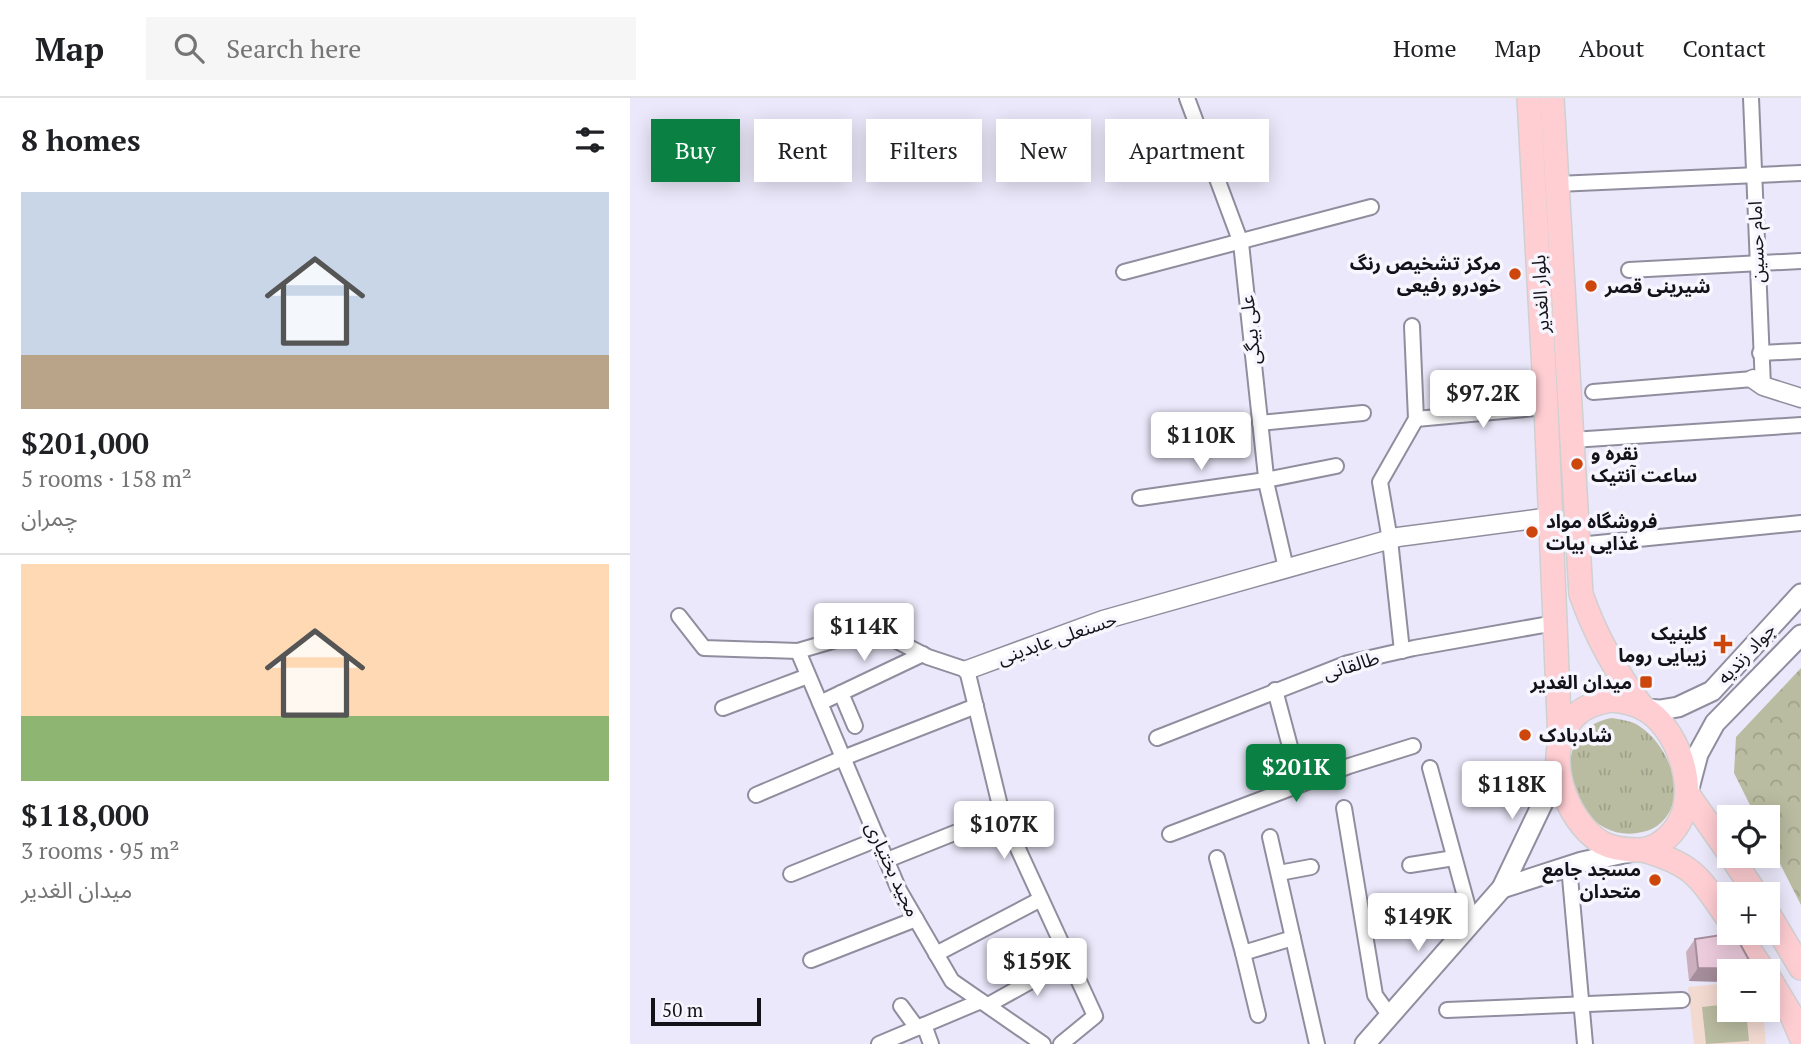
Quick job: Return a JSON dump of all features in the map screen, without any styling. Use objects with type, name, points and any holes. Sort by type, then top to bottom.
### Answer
[{"type":"main road","name":"بلوار الغدیر","points":[[1529,98],[1546,407],[1560,743]]},
{"type":"main road","name":"بلوار الغدیر","points":[[1552,98],[1581,594],[1593,628],[1608,658],[1644,709]]},
{"type":"main road","name":"جواد زندیه","points":[[1644,709],[1678,707],[1712,691],[1801,594]]},
{"type":"main road","name":"جواد زندیه","points":[[1688,793],[1698,754],[1715,723],[1801,635]]},
{"type":"main road","points":[[1365,1044],[1502,888],[1558,771],[1560,743],[1571,719],[1593,704],[1612,700],[1644,709],[1662,725],[1669,734],[1683,768],[1688,793],[1717,835]]},
{"type":"main road","points":[[1558,771],[1573,812],[1592,835],[1615,848],[1643,850],[1673,858],[1697,874],[1717,900]]},
{"type":"main road","points":[[1502,888],[1569,866],[1643,850],[1662,842],[1676,829],[1688,793]]},
{"type":"main road","points":[[1780,933],[1801,968]]},
{"type":"main road","points":[[1780,997],[1801,1037]]},
{"type":"street","name":"علی بیگی","points":[[1187,98],[1241,243],[1266,480],[1286,568]]},
{"type":"street","name":"امام حسین","points":[[1751,98],[1760,353],[1758,382]]},
{"type":"street","points":[[1557,184],[1801,173]]},
{"type":"street","points":[[1124,272],[1371,207]]},
{"type":"street","points":[[1629,270],[1801,261]]},
{"type":"street","points":[[1402,651],[1390,540],[1380,482],[1416,419],[1412,326]]},
{"type":"street","points":[[1760,353],[1801,351]]},
{"type":"street","points":[[1592,392],[1758,382],[1801,398]]},
{"type":"street","points":[[1416,419],[1546,407]]},
{"type":"street","points":[[1260,423],[1363,413]]},
{"type":"street","points":[[1572,440],[1801,425]]},
{"type":"street","points":[[1140,498],[1266,480],[1336,466]]},
{"type":"street","name":"حسنعلی عابدینی","points":[[967,670],[1103,620],[1390,540],[1551,517]]},
{"type":"street","points":[[1578,545],[1801,523]]},
{"type":"street","points":[[679,616],[704,648],[798,651],[846,637],[889,637],[923,654],[967,670],[1002,814],[1095,1016],[1061,1044]]},
{"type":"street","name":"طالقانی","points":[[1157,738],[1348,663],[1555,623]]},
{"type":"street","name":"مجید بختیاری","points":[[798,651],[900,890],[952,981],[1043,1044]]},
{"type":"street","points":[[820,703],[923,654]]},
{"type":"street","points":[[723,708],[808,676]]},
{"type":"street","points":[[1275,690],[1300,784]]},
{"type":"street","points":[[841,693],[855,726]]},
{"type":"street","points":[[756,796],[843,758],[976,706]]},
{"type":"street","points":[[1170,834],[1300,784],[1412,746]]},
{"type":"street","points":[[1430,768],[1472,922]]},
{"type":"street","points":[[1344,808],[1375,995],[1390,1016]]},
{"type":"street","points":[[887,860],[1002,814]]},
{"type":"street","points":[[1270,836],[1317,1044]]},
{"type":"street","points":[[791,874],[878,839]]},
{"type":"street","points":[[1410,865],[1454,858]]},
{"type":"street","points":[[1217,859],[1258,1015]]},
{"type":"street","points":[[1569,866],[1585,1044]]},
{"type":"street","points":[[1279,873],[1311,867]]},
{"type":"street","points":[[936,954],[1041,899]]},
{"type":"street","points":[[811,960],[916,919]]},
{"type":"street","points":[[1243,953],[1293,938]]},
{"type":"street","points":[[879,1044],[985,1003],[1069,960]]},
{"type":"street","points":[[1447,1010],[1682,1000]]},
{"type":"street","points":[[901,1006],[921,1026],[931,1044]]},
{"type":"shaded area","points":[[1717,984],[1717,1022],[1764,1022],[1766,1044],[1694,1044],[1688,987]]},
{"type":"green space","points":[[1801,668],[1801,905],[1780,864],[1780,805],[1750,805],[1734,773],[1736,737]]},
{"type":"green space","points":[[1612,718],[1635,724],[1652,737],[1661,748],[1673,775],[1673,803],[1667,815],[1657,826],[1645,831],[1614,831],[1595,821],[1581,804],[1572,784],[1570,763],[1576,743],[1589,727]]},
{"type":"green space","points":[[1717,1005],[1717,1022],[1747,1022],[1749,1041],[1706,1044],[1702,1007]]},
{"type":"building","points":[[1717,936],[1717,945],[1741,945],[1748,959],[1717,959],[1717,968],[1698,968],[1695,939]]},
{"type":"place","name":"مرکز تشخیص رنگ خودرو رفیعی","points":[[1515,274]]},
{"type":"place","name":"شیرینی قصر","points":[[1591,286]]},
{"type":"place","name":"نقره و ساعت آنتیک","points":[[1577,464]]},
{"type":"place","name":"فروشگاه مواد غذایی بیات","points":[[1532,532]]},
{"type":"place","name":"کلینیک زیبایی روما","points":[[1723,644]]},
{"type":"place","name":"میدان الغدیر","points":[[1646,682]]},
{"type":"place","name":"شادبادک","points":[[1525,735]]},
{"type":"place","name":"مسجد جامع متحدان","points":[[1655,880]]}]
